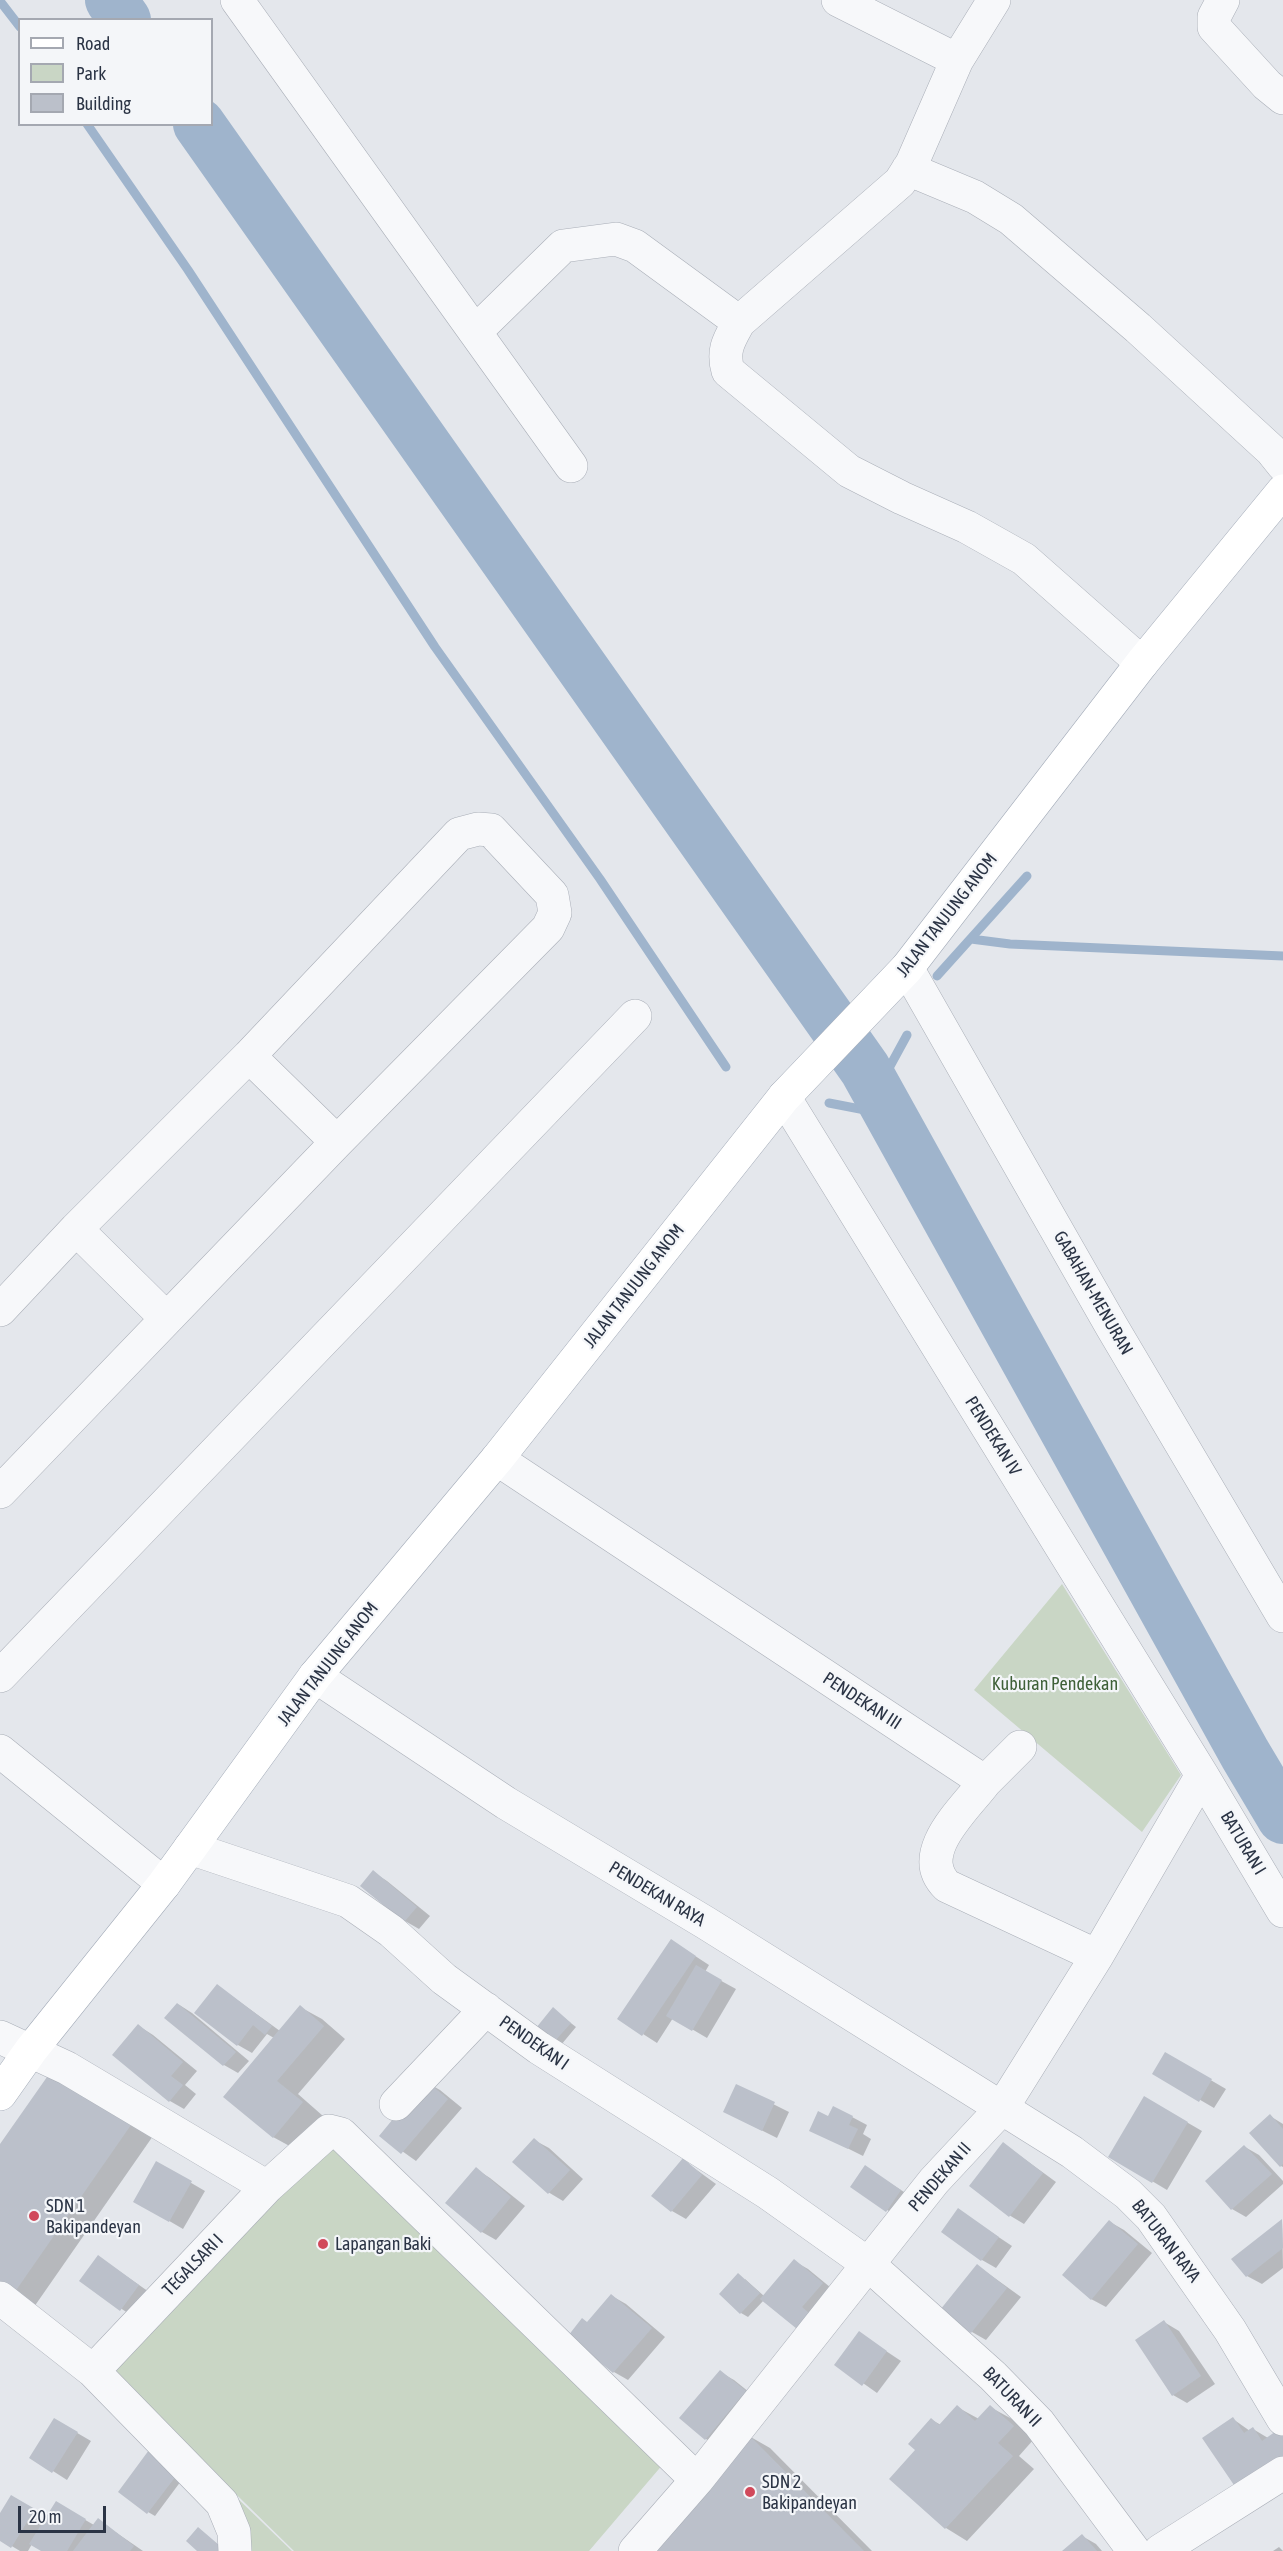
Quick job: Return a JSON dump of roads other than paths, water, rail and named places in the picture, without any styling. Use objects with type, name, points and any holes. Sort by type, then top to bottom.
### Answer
[{"type":"main road","name":"JALAN TANJUNG ANOM","points":[[0,2094],[31,2050],[164,1884],[315,1676],[497,1459],[794,1086],[907,968],[1142,663],[1283,491]]},
{"type":"street","points":[[237,0],[571,466]]},
{"type":"street","points":[[838,0],[957,60]]},
{"type":"street","points":[[994,0],[957,60],[900,182],[739,322],[727,341],[725,350],[728,371],[849,471],[967,527],[1024,559],[1142,663]]},
{"type":"street","points":[[1223,0],[1214,17],[1214,27],[1267,86],[1283,98]]},
{"type":"street","points":[[908,169],[975,197],[1011,219],[1138,328],[1271,450],[1283,465]]},
{"type":"street","points":[[476,331],[563,246],[616,239],[635,246],[739,322]]},
{"type":"street","points":[[0,1310],[76,1229],[249,1056],[459,834],[478,829],[491,830],[552,895],[555,913],[548,928],[337,1142],[0,1492]]},
{"type":"street","name":"GABAHAN-MENURAN","points":[[907,968],[1118,1338],[1283,1616]]},
{"type":"street","points":[[0,1677],[635,1016]]},
{"type":"street","points":[[249,1056],[337,1142]]},
{"type":"street","name":"PENDEKAN IV","points":[[794,1086],[1202,1775]]},
{"type":"street","points":[[76,1229],[166,1318]]},
{"type":"street","name":"PENDEKAN III","points":[[497,1459],[985,1782]]},
{"type":"street","name":"PENDEKAN RAYA","points":[[315,1676],[506,1803],[706,1923],[1002,2108]]},
{"type":"street","points":[[1020,1747],[985,1782],[939,1845],[935,1863],[939,1878],[947,1886],[1097,1956]]},
{"type":"street","points":[[0,1751],[164,1884]]},
{"type":"street","name":"BATURAN I","points":[[1202,1775],[1283,1911]]},
{"type":"street","name":"PENDEKAN II","points":[[635,2551],[697,2480],[934,2181],[1002,2108],[1097,1956],[1202,1775]]},
{"type":"street","name":"PENDEKAN I","points":[[190,1848],[348,1901],[391,1931],[444,1979],[539,2048],[768,2193],[868,2264]]},
{"type":"street","points":[[396,2104],[486,2009]]},
{"type":"street","points":[[0,2037],[67,2068],[267,2187]]},
{"type":"street","name":"BATURAN RAYA","points":[[1002,2108],[1072,2152],[1128,2194],[1151,2217],[1230,2330],[1283,2419]]},
{"type":"street","name":"TEGALSARI I","points":[[93,2371],[267,2187],[329,2131],[341,2134],[697,2480]]},
{"type":"street","name":"BATURAN II","points":[[868,2264],[993,2376],[1039,2423],[1134,2551]]},
{"type":"street","points":[[0,2298],[93,2371],[222,2503],[234,2532],[235,2551]]},
{"type":"street","points":[[1160,2551],[1283,2473]]},
{"type":"waterway","points":[[111,0],[124,18]]},
{"type":"waterway","points":[[0,1],[18,24]]},
{"type":"waterway","points":[[88,126],[188,270],[435,647],[600,879],[726,1067]]},
{"type":"waterway","points":[[200,126],[865,1069],[1245,1754],[1283,1818]]},
{"type":"waterway","points":[[937,976],[1027,876]]},
{"type":"waterway","points":[[971,939],[1010,944],[1283,956]]},
{"type":"waterway","points":[[877,1090],[907,1035]]},
{"type":"waterway","points":[[829,1103],[891,1115]]},
{"type":"place","name":"SDN 1 Bakipandeyan","points":[[34,2216]]},
{"type":"place","name":"Lapangan Baki","points":[[323,2244]]},
{"type":"place","name":"SDN 2 Bakipandeyan","points":[[750,2492]]},
{"type":"park label","name":"Kuburan Pendekan","points":[[1055,1684]]}]
